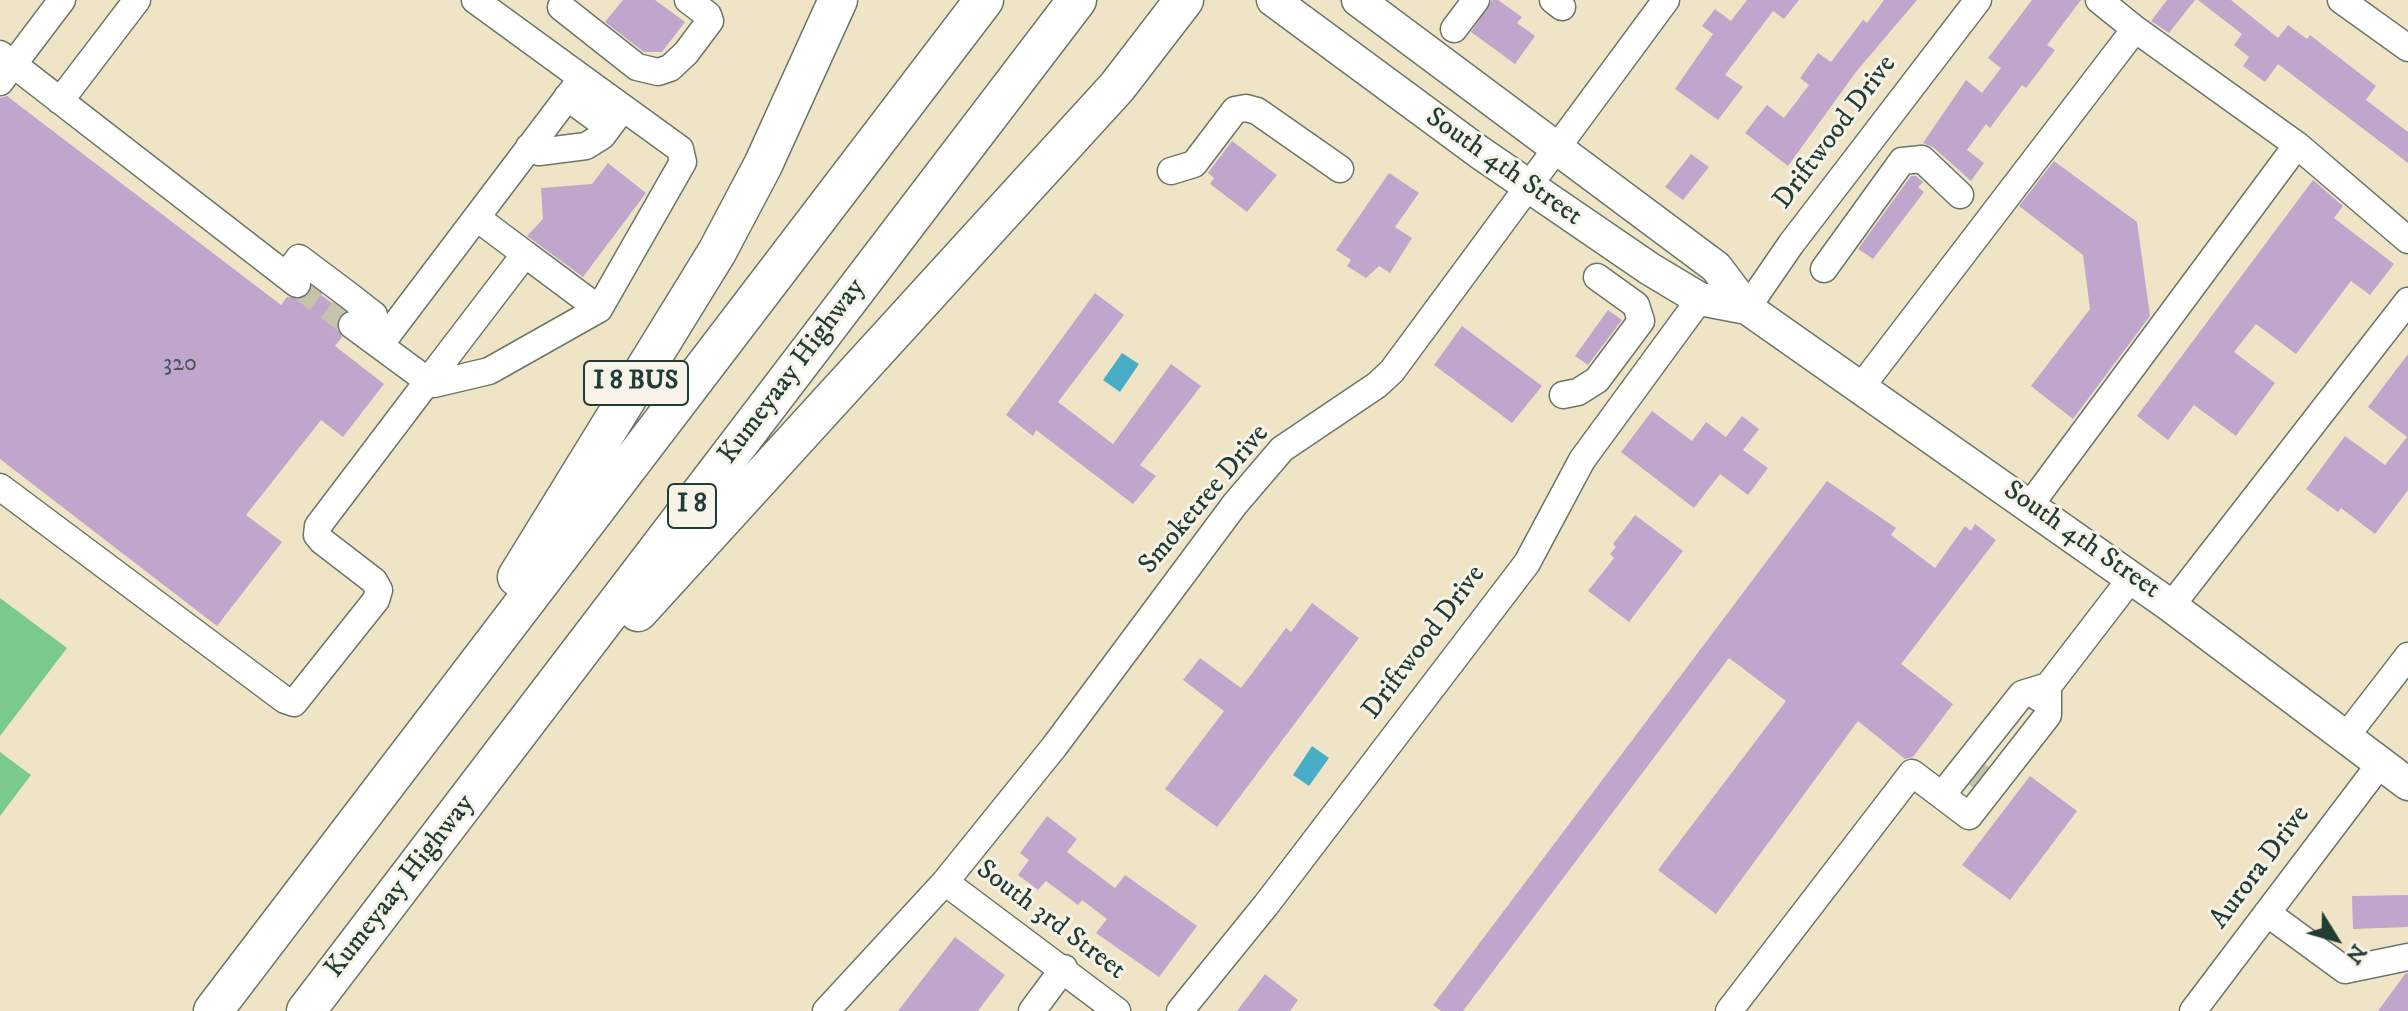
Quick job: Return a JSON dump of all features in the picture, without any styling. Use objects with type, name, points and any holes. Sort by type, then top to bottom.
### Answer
[{"type":"highway","name":"I 8 BUS","points":[[409,753],[717,252],[763,165],[838,0]]},
{"type":"highway","points":[[213,1011],[984,0]]},
{"type":"highway","name":"Kumeyaay Highway","points":[[306,1011],[1077,0]]},
{"type":"highway","points":[[536,712],[596,659],[855,376],[1117,87],[1184,0]]},
{"type":"main road","name":"South 4th Street","points":[[1273,0],[1526,186],[1700,299],[1747,308]]},
{"type":"main road","name":"South 4th Street","points":[[1361,1],[1716,267],[1747,308],[2132,577],[2408,784]]},
{"type":"street","points":[[62,0],[4,67],[60,101],[292,279],[299,258],[374,315],[365,335]]},
{"type":"street","points":[[60,101],[137,0]]},
{"type":"street","points":[[365,335],[434,384],[489,371],[599,309],[683,162],[680,149],[615,118],[574,88],[534,42],[475,0]]},
{"type":"street","points":[[534,42],[564,4],[637,67],[658,72],[670,68],[686,53],[710,18],[688,0]]},
{"type":"street","points":[[1454,29],[1476,0]]},
{"type":"street","name":"Smoketree Drive","points":[[826,1011],[945,882],[1054,747],[1244,493],[1282,449],[1377,385],[1392,371],[1666,0]]},
{"type":"street","name":"Driftwood Drive","points":[[1747,308],[1791,244],[1978,0]]},
{"type":"street","points":[[2099,0],[2297,145],[2408,240]]},
{"type":"street","points":[[2341,0],[2408,48]]},
{"type":"street","points":[[1861,387],[2135,29]]},
{"type":"street","points":[[365,335],[477,218],[574,88]]},
{"type":"street","points":[[1171,171],[1194,164],[1235,110],[1246,108],[1257,111],[1340,169]]},
{"type":"street","points":[[529,147],[539,152],[586,146],[597,141],[615,118]]},
{"type":"street","points":[[2030,505],[2297,145]]},
{"type":"street","points":[[1824,269],[1902,161],[1922,159],[1960,195]]},
{"type":"street","points":[[477,218],[599,309]]},
{"type":"street","points":[[0,487],[285,700],[294,703],[376,600],[379,590],[374,581],[317,535],[318,526],[525,254]]},
{"type":"street","points":[[1563,395],[1578,392],[1597,380],[1641,321],[1636,305],[1597,277]]},
{"type":"street","name":"Driftwood Drive","points":[[1180,1011],[1266,905],[1527,563],[1582,460],[1700,299]]},
{"type":"street","points":[[2171,606],[2408,301]]},
{"type":"street","points":[[1991,760],[2132,577]]},
{"type":"street","points":[[2344,739],[2406,662]]},
{"type":"street","points":[[1729,1011],[1912,773],[1956,796],[1969,816],[2048,715],[2048,686]]},
{"type":"street","name":"Aurora Drive","points":[[2193,1011],[2380,764]]},
{"type":"street","name":"South 3rd Street","points":[[945,882],[1064,968],[1117,1011]]},
{"type":"street","points":[[2267,913],[2345,970],[2408,957]]},
{"type":"street","points":[[1032,1011],[1064,968]]},
{"type":"green space","points":[[0,598],[67,648],[0,736]]},
{"type":"green space","points":[[0,752],[31,775],[0,816]]},
{"type":"water","points":[[1122,353],[1139,364],[1120,392],[1103,380]]},
{"type":"water","points":[[1312,746],[1329,758],[1309,786],[1293,775]]},
{"type":"building","points":[[623,0],[655,0],[685,22],[662,52],[644,52],[605,22]]},
{"type":"building","points":[[1492,0],[1498,0],[1522,17],[1517,23],[1535,36],[1515,64],[1471,32]]},
{"type":"building","points":[[1747,0],[1799,0],[1784,19],[1773,11],[1725,75],[1743,87],[1718,120],[1675,89],[1713,34],[1702,26],[1715,9],[1731,21]]},
{"type":"building","points":[[1884,0],[1917,0],[1856,72],[1788,166],[1745,133],[1767,105],[1784,118],[1809,85],[1800,78],[1818,53],[1831,62],[1863,20],[1867,23]]},
{"type":"building","points":[[2032,0],[2081,0],[2047,45],[2055,50],[2026,88],[2022,85],[1990,128],[1986,124],[1967,150],[1984,163],[1971,181],[1933,147],[1923,143],[1966,80],[1982,93],[2001,68],[1988,58]]},
{"type":"building","points":[[2167,0],[2195,0],[2169,33],[2151,21]]},
{"type":"building","points":[[2198,0],[2231,0],[2278,38],[2288,25],[2307,39],[2310,35],[2376,86],[2366,100],[2408,132],[2408,163],[2278,64],[2265,82],[2243,66],[2249,57],[2234,45],[2242,34]]},
{"type":"building","points":[[7,96],[281,305],[287,297],[304,298],[312,288],[344,312],[336,322],[342,337],[335,346],[384,384],[343,437],[321,420],[246,515],[282,542],[217,626],[0,459],[0,98]]},
{"type":"building","points":[[1232,141],[1277,175],[1247,212],[1210,184],[1214,178],[1208,173]]},
{"type":"building","points":[[1691,154],[1709,167],[1683,200],[1665,187]]},
{"type":"building","points":[[2054,161],[2137,222],[2150,316],[2073,419],[2031,386],[2090,309],[2083,255],[2019,206]]},
{"type":"building","points":[[608,163],[646,193],[583,277],[527,236],[543,219],[541,188],[592,184]]},
{"type":"building","points":[[1389,173],[1419,193],[1395,227],[1412,238],[1390,273],[1379,266],[1366,278],[1347,266],[1351,260],[1336,250]]},
{"type":"building","points":[[1911,176],[1923,182],[1918,187],[1924,192],[1873,259],[1858,249]]},
{"type":"building","points":[[2313,180],[2343,206],[2334,218],[2394,264],[2370,295],[2351,281],[2296,354],[2256,324],[2234,352],[2275,383],[2236,436],[2194,405],[2168,440],[2137,416]]},
{"type":"building","points":[[1095,293],[1124,315],[1058,402],[1113,444],[1171,364],[1201,386],[1140,465],[1156,476],[1133,504],[1036,430],[1033,436],[1006,415]]},
{"type":"building","points":[[1608,310],[1622,320],[1588,365],[1575,356]]},
{"type":"building","points":[[1462,326],[1542,386],[1512,423],[1434,365]]},
{"type":"building","points":[[2408,354],[2408,490],[2375,534],[2341,508],[2338,512],[2306,489],[2345,436],[2385,465],[2407,437],[2368,407]]},
{"type":"building","points":[[1652,411],[1692,441],[1706,422],[1726,437],[1742,416],[1759,429],[1743,450],[1768,468],[1748,495],[1720,474],[1694,508],[1621,452]]},
{"type":"building","points":[[1827,481],[1896,528],[1891,535],[1935,568],[1965,526],[1971,531],[1975,524],[1996,540],[1901,664],[1953,704],[1913,757],[1905,759],[1858,721],[1716,914],[1658,870],[1786,701],[1729,658],[1463,1011],[1441,1011],[1433,1005]]},
{"type":"building","points":[[1635,515],[1683,551],[1629,622],[1588,591],[1614,558],[1610,554],[1616,547],[1613,544]]},
{"type":"building","points":[[1312,603],[1359,638],[1217,827],[1165,789],[1224,711],[1183,680],[1200,658],[1241,688],[1286,628],[1291,632]]},
{"type":"building","points":[[2030,776],[2077,811],[2010,900],[1962,865]]},
{"type":"building","points":[[1047,816],[1077,839],[1067,852],[1115,888],[1125,875],[1197,926],[1159,977],[1096,933],[1107,919],[1082,900],[1078,905],[1046,881],[1038,890],[1018,875],[1029,860],[1020,853]]},
{"type":"building","points":[[2408,895],[2408,927],[2353,929],[2352,896]]},
{"type":"building","points":[[955,937],[1005,975],[978,1011],[898,1011]]},
{"type":"building","points":[[2408,973],[2408,1011],[2378,1011],[2405,974]]},
{"type":"building","points":[[1265,974],[1298,1000],[1290,1011],[1237,1011]]},
{"type":"tunnel","points":[[297,284],[352,325]]},
{"type":"tunnel","points":[[1971,786],[1991,760]]}]
